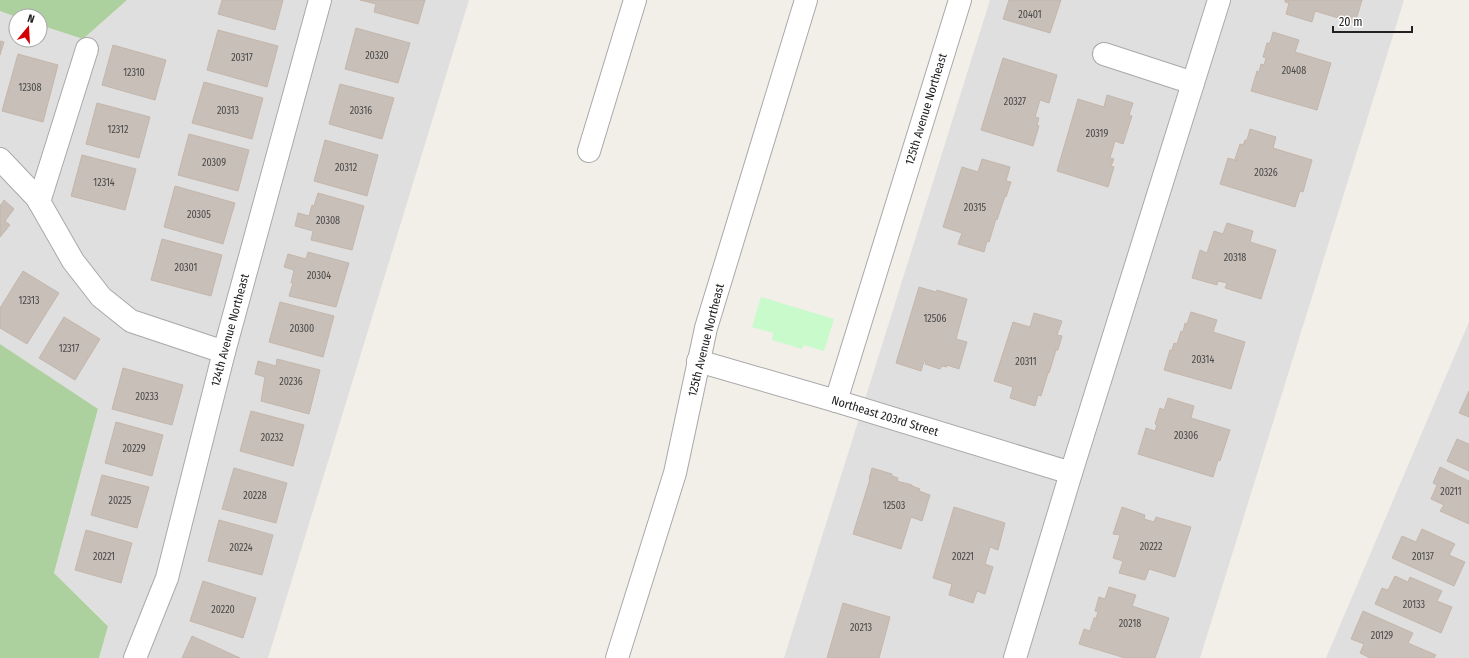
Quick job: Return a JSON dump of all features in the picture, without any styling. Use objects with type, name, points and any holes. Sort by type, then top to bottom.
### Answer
[{"type":"street","name":"124th Avenue Northeast","points":[[134,658],[167,578],[224,352],[320,0]]},
{"type":"street","points":[[589,151],[635,0]]},
{"type":"street","name":"125th Avenue Northeast","points":[[617,658],[675,473],[698,361],[708,323],[806,0]]},
{"type":"street","name":"125th Avenue Northeast","points":[[836,401],[960,0]]},
{"type":"street","points":[[1015,658],[1071,473],[1219,0]]},
{"type":"street","points":[[39,202],[87,49]]},
{"type":"street","points":[[1104,54],[1193,83]]},
{"type":"street","points":[[0,159],[37,198],[73,261],[101,297],[131,321],[224,352]]},
{"type":"street","name":"Northeast 203rd Street","points":[[698,361],[836,401],[1071,473]]},
{"type":"shaded area","points":[[127,0],[469,0],[268,658],[99,658],[108,625],[54,573],[98,410],[0,344],[0,11],[8,14],[8,48],[48,48],[48,28],[83,39]]},
{"type":"shaded area","points":[[990,0],[1404,0],[1200,658],[784,658]]},
{"type":"shaded area","points":[[1469,322],[1469,658],[1326,658]]},
{"type":"green space","points":[[0,0],[127,0],[83,39],[48,28],[48,8],[8,8],[8,14],[0,11]]},
{"type":"green space","points":[[761,297],[834,319],[824,351],[804,345],[802,349],[772,340],[773,333],[752,327]]},
{"type":"green space","points":[[0,344],[98,409],[54,573],[108,626],[99,658],[0,658]]},
{"type":"building","points":[[222,0],[283,0],[275,30],[218,14]]},
{"type":"building","points":[[360,0],[425,0],[418,24],[374,12],[376,4]]},
{"type":"building","points":[[1009,0],[1061,0],[1050,33],[1003,19]]},
{"type":"building","points":[[1285,0],[1362,0],[1355,23],[1315,11],[1312,22],[1286,14],[1289,3],[1285,2]]},
{"type":"building","points":[[356,28],[410,43],[398,83],[345,69]]},
{"type":"building","points":[[218,30],[278,46],[267,87],[207,70]]},
{"type":"building","points":[[1273,32],[1299,40],[1295,52],[1331,63],[1317,110],[1251,91],[1257,71],[1259,72],[1261,64],[1264,65],[1266,58],[1263,57],[1267,43],[1270,43]]},
{"type":"building","points":[[0,41],[4,42],[0,55]]},
{"type":"building","points":[[113,45],[166,60],[155,100],[102,85]]},
{"type":"building","points":[[18,54],[58,65],[43,122],[2,111]]},
{"type":"building","points":[[1003,58],[1057,75],[1049,103],[1040,100],[1035,117],[1039,118],[1037,125],[1039,126],[1033,146],[981,130]]},
{"type":"building","points":[[204,82],[263,98],[252,139],[192,123]]},
{"type":"building","points":[[340,84],[394,98],[382,139],[329,124]]},
{"type":"building","points":[[1107,95],[1133,103],[1129,115],[1132,116],[1123,144],[1115,141],[1110,158],[1114,159],[1111,166],[1114,167],[1108,187],[1057,171],[1078,99],[1104,107]]},
{"type":"building","points":[[97,103],[150,117],[139,158],[86,144]]},
{"type":"building","points":[[1250,129],[1276,137],[1273,148],[1312,160],[1303,192],[1300,191],[1295,207],[1220,184],[1228,158],[1238,161],[1235,159],[1240,144],[1243,145],[1245,140],[1247,140]]},
{"type":"building","points":[[189,134],[249,150],[238,191],[178,175]]},
{"type":"building","points":[[325,140],[378,155],[367,196],[314,181]]},
{"type":"building","points":[[82,155],[136,169],[125,210],[71,196]]},
{"type":"building","points":[[982,159],[1010,167],[1006,181],[1011,182],[984,252],[958,244],[962,233],[943,227],[962,167],[978,172]]},
{"type":"building","points":[[175,186],[235,203],[223,244],[164,227]]},
{"type":"building","points":[[318,193],[364,206],[352,250],[311,240],[313,231],[295,226],[298,213],[309,216],[312,205],[314,206]]},
{"type":"building","points":[[4,200],[14,209],[5,221],[10,225],[0,237],[0,206]]},
{"type":"building","points":[[1227,223],[1253,231],[1250,242],[1276,250],[1261,299],[1225,288],[1227,283],[1218,281],[1217,285],[1192,278],[1200,250],[1207,253],[1214,231],[1223,234]]},
{"type":"building","points":[[162,239],[222,255],[211,296],[151,280]]},
{"type":"building","points":[[308,252],[349,263],[336,307],[289,296],[293,283],[291,283],[294,270],[284,267],[288,254],[306,259]]},
{"type":"building","points":[[23,271],[59,293],[27,344],[0,328],[0,308]]},
{"type":"building","points":[[919,287],[936,292],[937,290],[967,299],[956,339],[967,342],[959,369],[947,365],[947,367],[942,366],[940,369],[925,364],[926,361],[924,361],[921,371],[896,363]]},
{"type":"building","points":[[280,302],[334,316],[323,357],[269,342]]},
{"type":"building","points":[[1191,312],[1217,320],[1213,332],[1245,342],[1231,389],[1164,370],[1170,350],[1172,350],[1174,343],[1177,344],[1181,331],[1183,332],[1185,323],[1187,324]]},
{"type":"building","points":[[1034,313],[1062,321],[1057,335],[1062,336],[1058,350],[1056,350],[1041,396],[1038,395],[1035,406],[1010,398],[1013,387],[994,381],[1013,322],[1030,327]]},
{"type":"building","points":[[64,317],[100,339],[75,380],[39,358]]},
{"type":"building","points":[[277,359],[320,370],[309,414],[261,401],[265,377],[255,374],[258,361],[276,366]]},
{"type":"building","points":[[123,368],[183,385],[172,425],[112,409]]},
{"type":"building","points":[[1469,391],[1469,417],[1459,413]]},
{"type":"building","points":[[1168,398],[1194,406],[1191,418],[1230,430],[1213,477],[1138,454],[1146,428],[1155,431],[1157,425],[1155,424],[1160,408],[1164,410]]},
{"type":"building","points":[[251,411],[304,425],[293,466],[240,451]]},
{"type":"building","points":[[116,422],[163,435],[152,476],[105,463]]},
{"type":"building","points":[[1457,439],[1469,444],[1469,471],[1447,461]]},
{"type":"building","points":[[1440,467],[1469,481],[1469,524],[1440,511],[1444,505],[1431,499],[1437,485],[1433,483]]},
{"type":"building","points":[[234,468],[287,483],[276,523],[222,509]]},
{"type":"building","points":[[872,468],[892,474],[892,476],[898,478],[897,481],[912,485],[920,489],[919,491],[930,495],[922,521],[911,517],[901,549],[853,534]]},
{"type":"building","points":[[102,475],[149,487],[137,528],[91,515]]},
{"type":"building","points":[[954,507],[1005,523],[998,550],[990,547],[985,564],[993,567],[985,594],[977,591],[973,603],[949,595],[952,584],[933,578]]},
{"type":"building","points":[[1122,507],[1145,515],[1144,519],[1154,522],[1156,517],[1191,527],[1175,577],[1149,569],[1145,580],[1119,573],[1123,561],[1113,558],[1120,535],[1113,534]]},
{"type":"building","points":[[219,520],[273,535],[262,575],[208,561]]},
{"type":"building","points":[[1422,529],[1455,544],[1449,555],[1465,562],[1454,586],[1392,558],[1402,536],[1416,542]]},
{"type":"building","points":[[86,530],[132,543],[121,583],[75,570]]},
{"type":"building","points":[[1395,576],[1408,582],[1410,577],[1442,591],[1437,601],[1452,607],[1441,633],[1375,604],[1382,588],[1388,590]]},
{"type":"building","points":[[203,581],[256,598],[243,638],[190,621]]},
{"type":"building","points":[[1109,587],[1136,595],[1132,606],[1169,618],[1155,658],[1125,658],[1079,644],[1084,629],[1090,631],[1094,618],[1096,618],[1098,612],[1095,611],[1099,597],[1105,599]]},
{"type":"building","points":[[843,603],[890,617],[879,658],[827,658]]},
{"type":"building","points":[[1363,611],[1413,633],[1408,643],[1436,655],[1434,658],[1370,658],[1360,653],[1364,644],[1351,639]]},
{"type":"building","points":[[192,636],[240,658],[182,658]]}]
